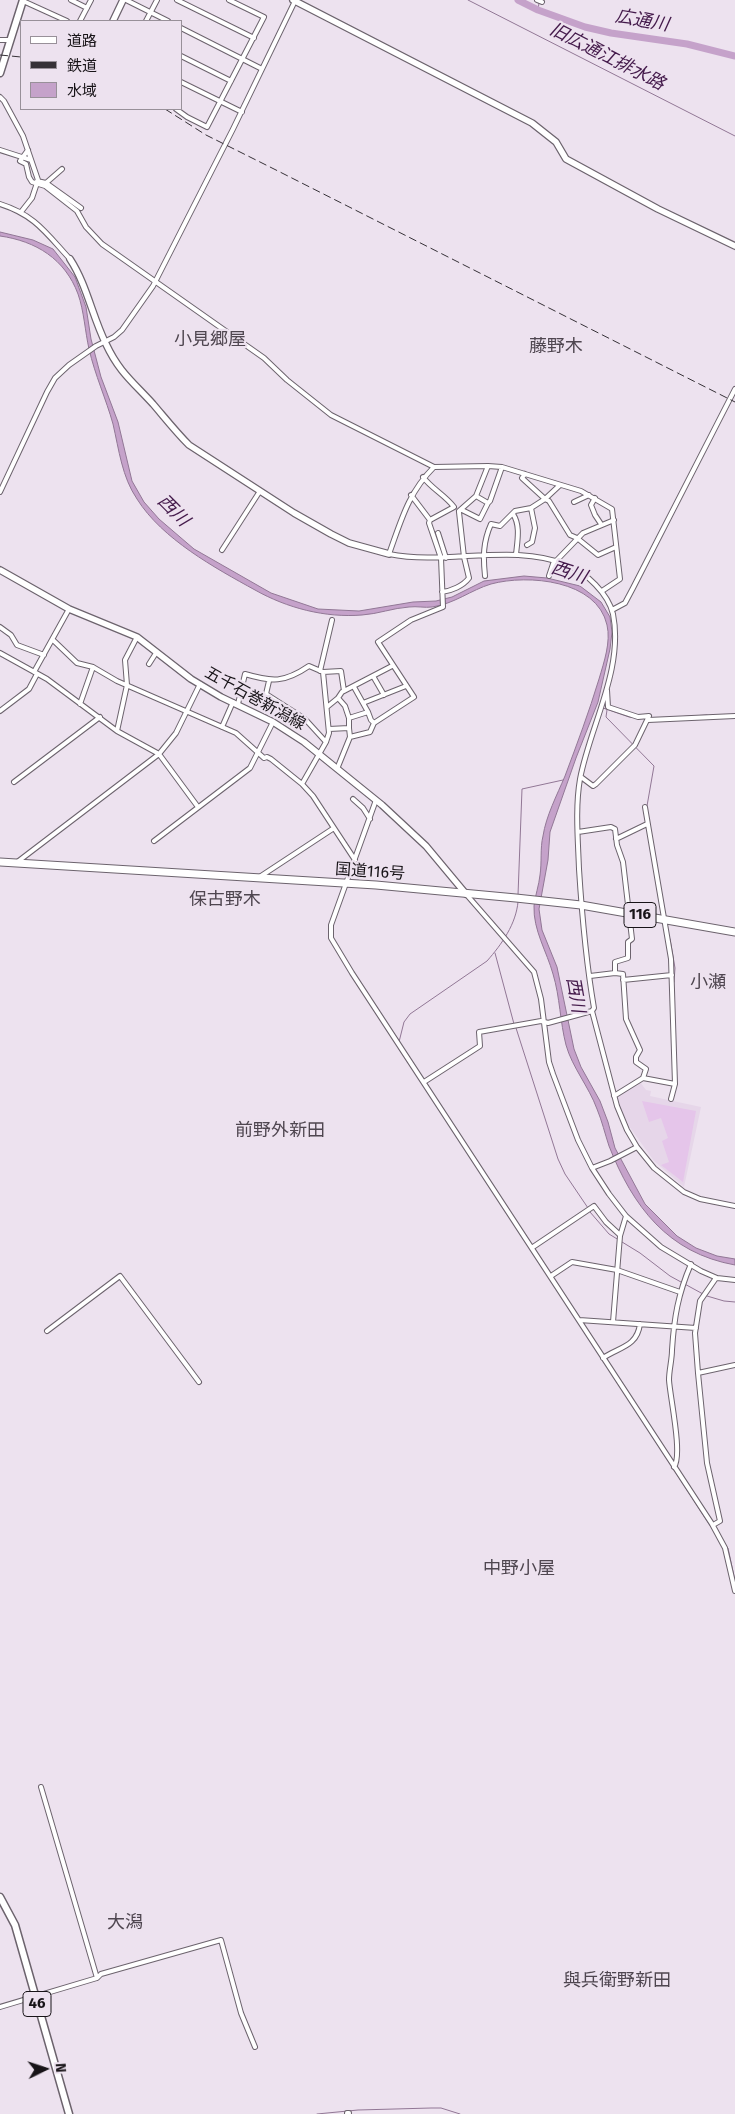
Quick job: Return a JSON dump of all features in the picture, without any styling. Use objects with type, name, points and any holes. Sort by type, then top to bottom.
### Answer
[{"type":"highway","name":"国道116号","points":[[0,862],[376,885],[581,905],[735,932]]},
{"type":"main road","points":[[0,73],[19,22],[23,0]]},
{"type":"main road","name":"46","points":[[0,1896],[15,1925],[69,2114]]},
{"type":"street","points":[[23,0],[65,20]]},
{"type":"street","points":[[71,0],[87,8]]},
{"type":"street","points":[[81,20],[90,0]]},
{"type":"street","points":[[114,20],[124,0],[166,20]]},
{"type":"street","points":[[146,20],[157,0]]},
{"type":"street","points":[[177,0],[254,38]]},
{"type":"street","points":[[177,110],[187,117],[207,126],[264,17],[229,0]]},
{"type":"street","points":[[0,492],[51,384],[64,368],[122,330],[156,282],[242,112],[294,0],[532,123],[556,142],[566,159],[634,197],[735,246]]},
{"type":"street","points":[[537,0],[542,2]]},
{"type":"street","points":[[182,28],[262,69]]},
{"type":"street","points":[[0,40],[11,40]]},
{"type":"street","points":[[182,56],[231,81]]},
{"type":"street","points":[[182,82],[242,112]]},
{"type":"street","points":[[0,97],[23,136],[37,182],[32,198],[22,212]]},
{"type":"street","points":[[0,150],[31,160]]},
{"type":"street","points":[[28,150],[20,161],[26,164],[32,182],[46,183],[81,208]]},
{"type":"street","points":[[46,183],[62,169]]},
{"type":"street","points":[[37,182],[46,186],[77,211],[86,227],[102,244],[264,358],[287,380],[331,415],[434,467],[488,466],[502,468],[582,491],[612,509],[620,579],[602,591]]},
{"type":"street","points":[[0,204],[22,212],[41,227],[70,258],[80,276],[104,342],[122,372],[178,434],[189,445],[260,491],[331,534],[356,545],[388,554],[443,558],[516,555],[555,561],[580,571],[602,591],[612,610],[614,646],[607,688],[581,777],[578,832],[581,905],[584,941],[594,1008],[592,1011],[614,1096],[627,1130],[637,1147],[654,1168],[684,1192],[700,1199],[735,1206]]},
{"type":"street","points":[[612,610],[625,603],[634,588],[735,389]]},
{"type":"street","points":[[442,593],[466,582],[469,578],[464,557],[461,511],[476,496],[488,466]]},
{"type":"street","points":[[388,554],[412,495],[423,477],[434,467]]},
{"type":"street","points":[[480,519],[502,468]]},
{"type":"street","points":[[525,474],[522,478],[549,501],[567,532],[598,555],[616,547]]},
{"type":"street","points":[[423,477],[432,489],[449,500],[461,511],[500,526],[520,509],[531,508],[545,499],[560,485]]},
{"type":"street","points":[[222,550],[260,491]]},
{"type":"street","points":[[412,495],[430,520],[429,523],[443,558]]},
{"type":"street","points":[[574,502],[590,495]]},
{"type":"street","points":[[476,496],[488,503]]},
{"type":"street","points":[[595,498],[591,505],[601,524]]},
{"type":"street","points":[[430,520],[454,506]]},
{"type":"street","points":[[527,545],[532,542],[534,528],[531,508]]},
{"type":"street","points":[[513,514],[516,519],[518,536],[516,555]]},
{"type":"street","points":[[549,576],[555,561],[587,529],[614,520]]},
{"type":"street","points":[[485,576],[483,556],[485,538],[491,524]]},
{"type":"street","points":[[350,737],[370,732],[374,723],[414,698],[378,642],[411,620],[443,607],[443,558],[438,533]]},
{"type":"street","name":"五千石巻新潟線","points":[[0,570],[69,609],[137,637],[200,684],[273,722],[319,754],[376,800],[426,846],[466,894]]},
{"type":"street","points":[[0,711],[29,689],[35,673],[69,609]]},
{"type":"street","points":[[302,784],[326,742],[329,729],[328,707],[324,695],[322,671],[332,620]]},
{"type":"street","points":[[0,627],[11,635],[17,645],[44,656]]},
{"type":"street","points":[[117,731],[127,685],[125,660],[137,637]]},
{"type":"street","points":[[53,640],[77,663],[93,668],[127,685],[158,697],[186,712],[236,733],[264,758],[271,759],[302,784],[313,796],[354,860]]},
{"type":"street","points":[[0,653],[35,673],[100,717],[117,731],[159,754],[198,807]]},
{"type":"street","points":[[149,664],[156,653]]},
{"type":"street","points":[[222,727],[235,703],[245,674],[269,681],[298,673],[308,666],[322,671],[341,671],[344,691]]},
{"type":"street","points":[[328,707],[344,691],[392,666]]},
{"type":"street","points":[[80,704],[93,668]]},
{"type":"street","points":[[373,676],[384,695]]},
{"type":"street","points":[[269,681],[266,694],[305,719],[326,742]]},
{"type":"street","points":[[16,863],[159,754],[176,733],[200,684]]},
{"type":"street","points":[[363,703],[406,686]]},
{"type":"street","points":[[354,687],[374,723]]},
{"type":"street","points":[[581,777],[593,786],[596,784],[635,745],[648,720],[649,716],[638,717],[608,707],[607,688]]},
{"type":"street","points":[[337,770],[350,737],[349,718],[345,706],[338,698]]},
{"type":"street","points":[[349,718],[368,712]]},
{"type":"street","points":[[648,720],[735,716]]},
{"type":"street","points":[[14,782],[100,717]]},
{"type":"street","points":[[154,841],[250,768],[259,754],[273,722]]},
{"type":"street","points":[[329,729],[349,728]]},
{"type":"street","points":[[353,799],[363,808],[370,819]]},
{"type":"street","points":[[376,800],[331,925],[331,938],[713,1525],[725,1548],[735,1591]]},
{"type":"street","points":[[645,807],[665,919],[672,975],[675,1084],[672,1099]]},
{"type":"street","points":[[616,839],[647,824]]},
{"type":"street","points":[[578,832],[611,827],[615,829],[623,862],[632,939],[628,942],[628,958],[615,962],[616,973]]},
{"type":"street","points":[[257,878],[334,828]]},
{"type":"street","points":[[466,894],[532,968],[537,980],[551,1068],[578,1140],[592,1168],[626,1216],[662,1247],[716,1278],[735,1280]]},
{"type":"street","points":[[590,976],[623,974],[626,1019],[631,1034],[639,1047],[636,1062],[646,1070],[643,1078],[614,1096]]},
{"type":"street","points":[[623,980],[672,975]]},
{"type":"street","points":[[424,1082],[480,1046],[479,1032],[541,1021],[545,1023],[592,1011]]},
{"type":"street","points":[[643,1078],[675,1084]]},
{"type":"street","points":[[592,1168],[637,1147]]},
{"type":"street","points":[[533,1247],[594,1206],[606,1222],[620,1235]]},
{"type":"street","points":[[613,1322],[620,1235],[626,1216]]},
{"type":"street","points":[[552,1276],[572,1262],[617,1270],[680,1292]]},
{"type":"street","points":[[674,1466],[677,1450],[669,1380],[674,1326],[680,1292],[691,1264]]},
{"type":"street","points":[[47,1331],[120,1276],[199,1382]]},
{"type":"street","points":[[713,1525],[720,1521],[708,1463],[698,1373],[696,1328],[700,1301],[716,1278]]},
{"type":"street","points":[[578,1320],[696,1328]]},
{"type":"street","points":[[603,1358],[634,1340],[638,1334],[640,1324]]},
{"type":"street","points":[[698,1373],[735,1365]]},
{"type":"street","points":[[40,1787],[97,1978]]},
{"type":"street","points":[[0,2007],[97,1978],[101,1974],[220,1940],[242,2013],[255,2047]]},
{"type":"shaded area","points":[[640,1082],[646,1090],[651,1091],[650,1096],[701,1107],[684,1187],[654,1161],[629,1126],[621,1109],[617,1096]]},
{"type":"shaded area","points":[[642,1101],[696,1111],[683,1182],[661,1165],[669,1162],[662,1141],[668,1138],[661,1118],[649,1122]]},
{"type":"water","points":[[0,232],[33,240],[53,249],[75,277],[86,307],[91,339],[101,377],[118,422],[132,481],[144,502],[159,519],[194,549],[271,593],[318,609],[359,611],[413,602],[436,601],[452,597],[484,581],[524,576],[547,578],[580,586],[601,602],[610,617],[612,632],[610,649],[598,702],[550,832],[548,860],[539,909],[542,930],[557,967],[574,1049],[581,1067],[600,1101],[615,1148],[645,1204],[677,1236],[696,1248],[717,1256],[735,1259],[735,1265],[711,1259],[690,1250],[672,1238],[656,1224],[629,1189],[609,1146],[594,1101],[576,1069],[566,1045],[555,983],[534,915],[544,828],[587,716],[606,652],[608,632],[601,610],[590,598],[576,590],[559,584],[523,580],[491,584],[448,603],[432,607],[403,608],[362,615],[334,615],[293,607],[280,602],[207,562],[160,527],[132,491],[124,472],[113,424],[91,359],[80,301],[72,282],[65,271],[48,254],[26,242],[0,236]]},
{"type":"waterway","name":"旧広通江排水路","points":[[468,0],[735,136]]},
{"type":"waterway","name":"広通川","points":[[518,0],[538,10],[585,27],[611,33],[687,44],[735,56]]},
{"type":"waterway","name":"広通川","points":[[538,10],[539,3]]},
{"type":"waterway","points":[[603,708],[629,717],[647,719]]},
{"type":"waterway","points":[[607,710],[606,717],[654,766],[647,806]]},
{"type":"waterway","points":[[676,717],[707,715]]},
{"type":"waterway","points":[[518,895],[522,789],[563,780]]},
{"type":"waterway","points":[[399,1042],[404,1022],[410,1014],[487,961],[493,954],[511,926],[518,902]]},
{"type":"waterway","points":[[670,939],[675,968],[674,982]]},
{"type":"waterway","points":[[495,953],[514,1024]]},
{"type":"waterway","points":[[516,1028],[558,1159],[565,1174],[588,1208]]},
{"type":"waterway","points":[[399,1049],[419,1079]]},
{"type":"waterway","points":[[590,1212],[609,1234],[640,1253],[670,1276],[703,1294]]},
{"type":"waterway","points":[[558,1291],[711,1527]]},
{"type":"waterway","points":[[707,1296],[735,1302]]},
{"type":"waterway","points":[[726,1546],[735,1581]]},
{"type":"waterway","points":[[317,2114],[358,2110],[431,2108],[441,2108],[460,2114]]},
{"type":"railway","points":[[0,55],[20,57]]},
{"type":"railway","points":[[167,110],[206,135],[735,402]]},
{"type":"district","name":"小見郷屋","points":[[210,340]]},
{"type":"district","name":"藤野木","points":[[556,347]]},
{"type":"district","name":"保古野木","points":[[225,900]]},
{"type":"district","name":"小瀬","points":[[708,983]]},
{"type":"district","name":"前野外新田","points":[[280,1131]]},
{"type":"district","name":"中野小屋","points":[[519,1569]]},
{"type":"district","name":"大潟","points":[[125,1923]]},
{"type":"district","name":"與兵衛野新田","points":[[617,1981]]},
{"type":"water label","name":"西川","points":[[173,511]]},
{"type":"water label","name":"西川","points":[[569,573]]},
{"type":"water label","name":"西川","points":[[575,995]]}]
